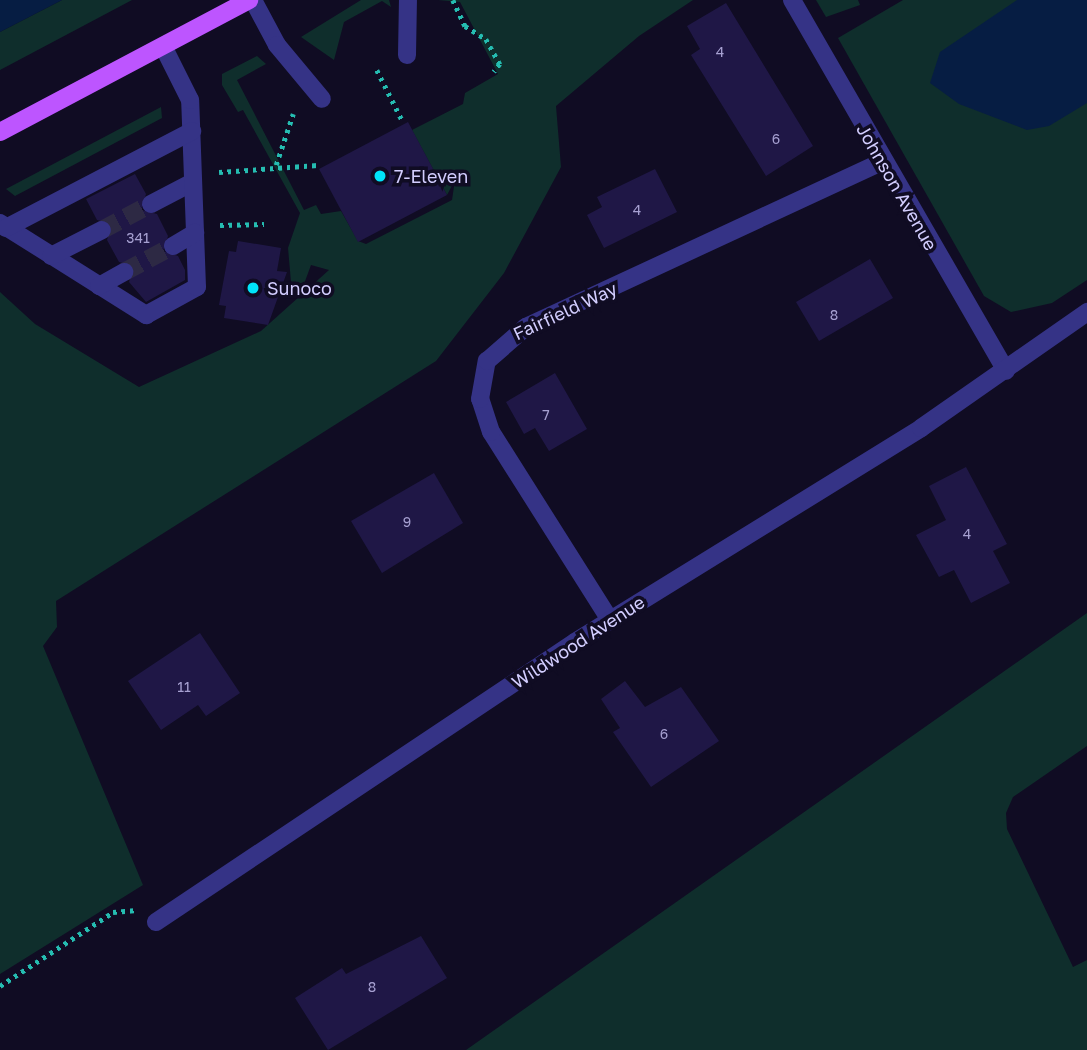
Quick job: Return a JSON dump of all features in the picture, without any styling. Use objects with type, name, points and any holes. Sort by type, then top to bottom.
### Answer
[{"type":"main road","points":[[0,132],[251,0]]},
{"type":"street","points":[[251,0],[277,45],[322,99]]},
{"type":"street","points":[[407,55],[408,0]]},
{"type":"street","name":"Johnson Avenue","points":[[792,0],[881,162],[1006,371]]},
{"type":"street","points":[[3,225],[146,315],[197,288],[190,100],[163,46]]},
{"type":"street","points":[[3,225],[192,131]]},
{"type":"street","name":"Fairfield Way","points":[[610,620],[491,432],[480,399],[486,361],[526,327],[881,162]]},
{"type":"street","points":[[151,204],[193,182]]},
{"type":"street","points":[[173,246],[195,229]]},
{"type":"street","points":[[51,256],[102,230]]},
{"type":"street","points":[[99,286],[124,272]]},
{"type":"street","name":"Wildwood Avenue","points":[[156,922],[610,620],[1006,371],[1087,312]]},
{"type":"path","points":[[453,0],[465,26],[486,39],[500,64],[494,72]]},
{"type":"path","points":[[377,70],[402,120]]},
{"type":"path","points":[[276,165],[293,114]]},
{"type":"path","points":[[253,174],[276,165],[318,165]]},
{"type":"path","points":[[195,229],[264,224]]},
{"type":"path","points":[[0,986],[113,912],[133,909],[156,922]]},
{"type":"green space","points":[[62,0],[132,0],[0,70],[0,32]]},
{"type":"green space","points":[[361,0],[389,0],[391,7],[382,1],[344,22],[334,60],[301,37]]},
{"type":"green space","points":[[438,0],[693,0],[639,36],[556,106],[561,167],[504,273],[436,361],[56,601],[57,627],[43,646],[143,885],[0,974],[0,292],[35,324],[139,387],[261,331],[329,270],[311,265],[304,284],[291,282],[288,248],[300,213],[243,110],[238,112],[222,85],[222,74],[257,56],[266,64],[237,80],[304,210],[316,205],[321,214],[341,211],[358,241],[366,244],[452,200],[455,180],[447,195],[412,130],[463,104],[465,93],[498,74],[460,2]]},
{"type":"green space","points":[[816,0],[858,0],[860,5],[826,17]]},
{"type":"green space","points":[[903,0],[1087,0],[1087,280],[1052,303],[1011,312],[984,296],[838,38]]},
{"type":"green space","points":[[161,107],[162,118],[15,196],[6,189]]},
{"type":"green space","points":[[1087,613],[1087,746],[1013,797],[1006,813],[1007,829],[1073,967],[1087,960],[1087,1050],[466,1050]]},
{"type":"water","points":[[0,0],[62,0],[0,32]]},
{"type":"water","points":[[1017,0],[1087,0],[1087,103],[1049,126],[1027,130],[959,104],[930,83],[940,52]]},
{"type":"building","points":[[726,3],[813,146],[766,176],[691,55],[700,49],[687,26]]},
{"type":"building","name":"7-Eleven","points":[[408,122],[447,195],[358,242],[319,169]]},
{"type":"building","points":[[655,169],[677,212],[604,248],[587,215],[602,207],[597,197]]},
{"type":"building","points":[[135,174],[146,194],[141,210],[157,214],[168,236],[163,251],[178,256],[185,270],[185,280],[146,302],[129,282],[134,266],[119,262],[107,240],[112,224],[97,220],[86,199]]},
{"type":"building","name":"Sunoco","points":[[238,241],[281,248],[277,271],[287,272],[268,325],[224,318],[226,306],[219,305],[229,251],[236,252]]},
{"type":"building","points":[[870,259],[893,298],[819,341],[796,302]]},
{"type":"building","points":[[555,373],[587,429],[549,451],[535,428],[524,434],[506,402]]},
{"type":"building","points":[[966,467],[1007,544],[993,551],[1010,583],[971,603],[954,570],[939,577],[916,535],[946,520],[929,486]]},
{"type":"building","points":[[434,473],[463,523],[382,573],[351,521]]},
{"type":"building","points":[[200,633],[240,693],[206,716],[198,705],[161,730],[128,681]]},
{"type":"building","points":[[625,681],[645,707],[681,687],[719,741],[651,787],[613,732],[620,728],[601,699]]},
{"type":"building","points":[[421,936],[447,978],[328,1050],[295,998],[342,968],[346,974]]},
{"type":"tunnel","points":[[102,230],[151,204]]},
{"type":"tunnel","points":[[124,272],[173,246]]},
{"type":"place","name":"7-Eleven","points":[[380,176]]},
{"type":"place","name":"Sunoco","points":[[253,288]]}]
